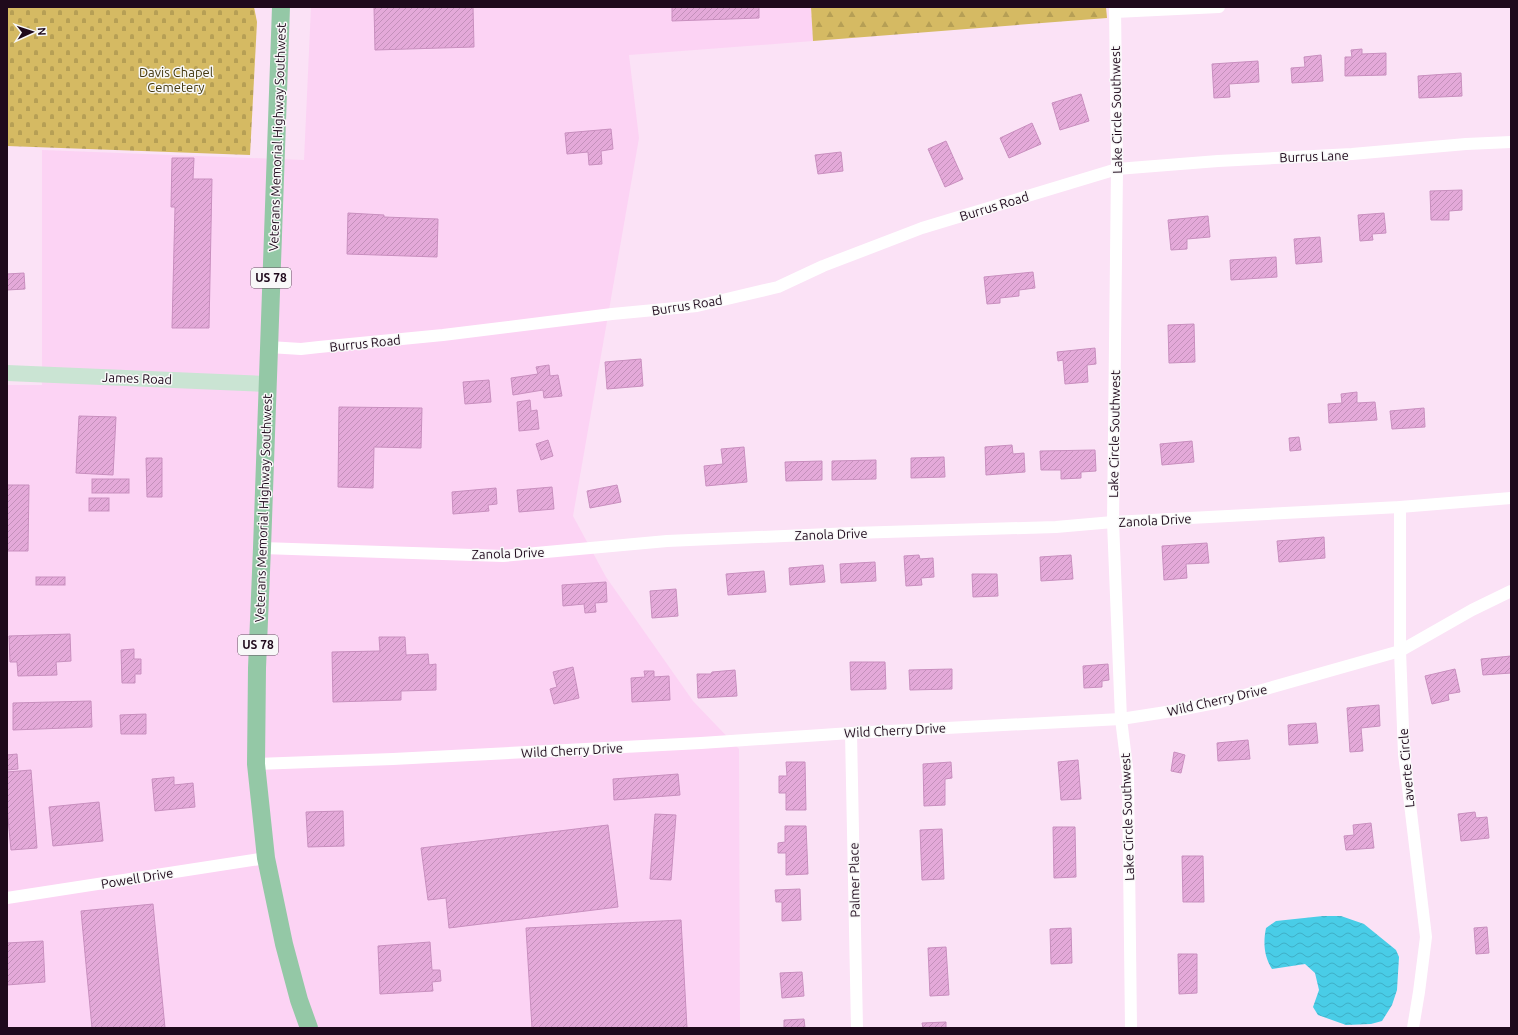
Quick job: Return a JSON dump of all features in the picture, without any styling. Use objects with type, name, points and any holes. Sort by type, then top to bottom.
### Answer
[{"type":"main road","name":"Veterans Memorial Highway Southwest","points":[[281,7],[257,668],[256,764],[266,858],[284,944],[299,1000],[309,1028]]},
{"type":"street","points":[[1115,9],[1219,7]]},
{"type":"street","name":"Lake Circle Southwest","points":[[1115,9],[1117,169],[1113,522],[1121,719],[1128,775],[1131,1028]]},
{"type":"street","name":"Burrus Lane","points":[[1086,178],[1117,169],[1511,142]]},
{"type":"street","name":"Burrus Road","points":[[269,347],[301,349],[443,335],[612,314],[697,306],[778,287],[823,266],[922,228],[1086,178]]},
{"type":"street","name":"James Road","points":[[7,374],[268,384]]},
{"type":"street","name":"Zanola Drive","points":[[262,548],[504,556],[667,541],[860,532],[1056,527],[1113,522],[1400,507],[1511,498]]},
{"type":"street","name":"Laverte Circle","points":[[1400,507],[1400,651],[1404,754],[1426,937],[1413,1028]]},
{"type":"street","name":"Wild Cherry Drive","points":[[256,764],[393,759],[693,743],[851,732],[1121,719],[1220,702],[1400,651],[1472,610],[1511,591]]},
{"type":"street","name":"Palmer Place","points":[[851,732],[857,1028]]},
{"type":"street","name":"Powell Drive","points":[[7,898],[266,858]]},
{"type":"shaded area","points":[[311,7],[811,7],[813,41],[629,55],[639,138],[573,516],[606,577],[693,701],[739,749],[740,1028],[7,1028],[7,385],[42,385],[42,150],[304,160]]},
{"type":"green space","name":"Davis Chapel Cemetery","points":[[7,7],[254,7],[257,22],[250,155],[7,146]]},
{"type":"green space","points":[[811,7],[1106,7],[1107,18],[813,41]]},
{"type":"water","points":[[1323,916],[1341,916],[1364,924],[1396,950],[1399,957],[1397,990],[1392,1005],[1382,1021],[1371,1024],[1346,1025],[1318,1015],[1313,1007],[1319,990],[1315,973],[1305,964],[1272,969],[1267,959],[1265,949],[1266,928],[1276,921]]},
{"type":"building","points":[[374,7],[473,7],[474,47],[375,50]]},
{"type":"building","points":[[672,7],[759,7],[759,18],[672,21]]},
{"type":"building","points":[[1362,49],[1362,54],[1386,53],[1386,75],[1345,76],[1345,57],[1352,57],[1351,50]]},
{"type":"building","points":[[1321,55],[1323,81],[1292,83],[1291,68],[1305,67],[1304,57]]},
{"type":"building","points":[[1258,61],[1259,82],[1229,84],[1230,97],[1214,98],[1212,64]]},
{"type":"building","points":[[1461,73],[1462,96],[1419,98],[1418,76]]},
{"type":"building","points":[[1081,94],[1089,121],[1060,130],[1052,103]]},
{"type":"building","points":[[1032,123],[1041,144],[1009,158],[1000,138]]},
{"type":"building","points":[[611,129],[613,149],[601,151],[602,164],[589,165],[588,152],[567,154],[565,133]]},
{"type":"building","points":[[946,141],[963,179],[945,187],[928,149]]},
{"type":"building","points":[[841,152],[843,171],[818,174],[815,155]]},
{"type":"building","points":[[172,158],[194,158],[193,179],[212,179],[209,328],[172,328],[175,207],[171,207]]},
{"type":"building","points":[[1462,190],[1462,210],[1449,211],[1449,220],[1431,220],[1430,191]]},
{"type":"building","points":[[348,213],[384,215],[384,217],[438,219],[437,257],[347,254]]},
{"type":"building","points":[[1384,213],[1386,233],[1372,234],[1373,240],[1360,241],[1358,215]]},
{"type":"building","points":[[1208,216],[1210,237],[1187,239],[1187,249],[1171,250],[1168,220]]},
{"type":"building","points":[[1320,237],[1322,262],[1296,264],[1294,239]]},
{"type":"building","points":[[1276,257],[1277,277],[1231,280],[1230,260]]},
{"type":"building","points":[[1033,272],[1035,288],[1019,290],[1019,296],[1000,298],[1000,303],[987,304],[984,277]]},
{"type":"building","points":[[24,273],[25,289],[7,290],[7,274]]},
{"type":"building","points":[[1194,324],[1195,362],[1169,363],[1168,325]]},
{"type":"building","points":[[1095,348],[1096,364],[1087,365],[1088,382],[1065,384],[1063,360],[1058,361],[1057,352]]},
{"type":"building","points":[[641,359],[643,386],[607,389],[605,362]]},
{"type":"building","points":[[549,365],[550,376],[558,375],[562,396],[544,398],[543,390],[513,395],[511,378],[538,374],[536,367]]},
{"type":"building","points":[[489,380],[491,402],[465,404],[463,382]]},
{"type":"building","points":[[1357,392],[1357,403],[1375,402],[1377,420],[1329,423],[1328,404],[1342,403],[1341,394]]},
{"type":"building","points":[[530,400],[531,411],[537,410],[539,429],[519,431],[517,402]]},
{"type":"building","points":[[339,407],[422,408],[421,448],[374,447],[373,488],[338,487]]},
{"type":"building","points":[[1424,408],[1425,427],[1392,429],[1390,411]]},
{"type":"building","points":[[79,416],[116,417],[113,475],[76,473]]},
{"type":"building","points":[[1299,437],[1301,450],[1290,451],[1289,438]]},
{"type":"building","points":[[548,440],[553,456],[541,460],[536,444]]},
{"type":"building","points":[[1192,441],[1194,462],[1162,465],[1160,444]]},
{"type":"building","points":[[1012,445],[1013,454],[1024,453],[1025,472],[986,475],[985,447]]},
{"type":"building","points":[[744,447],[747,482],[706,486],[704,466],[723,464],[721,449]]},
{"type":"building","points":[[1095,450],[1096,471],[1081,472],[1081,478],[1061,479],[1061,470],[1041,470],[1040,451]]},
{"type":"building","points":[[944,457],[945,477],[911,478],[911,458]]},
{"type":"building","points":[[146,458],[162,458],[162,497],[147,497]]},
{"type":"building","points":[[876,460],[876,479],[832,480],[832,461]]},
{"type":"building","points":[[822,461],[822,480],[786,481],[785,462]]},
{"type":"building","points":[[92,479],[129,479],[129,493],[92,493]]},
{"type":"building","points":[[7,485],[29,485],[28,551],[7,551]]},
{"type":"building","points":[[617,485],[621,502],[590,508],[587,491]]},
{"type":"building","points":[[552,487],[554,509],[519,512],[517,490]]},
{"type":"building","points":[[496,488],[497,504],[488,505],[489,511],[453,514],[452,492]]},
{"type":"building","points":[[89,498],[109,498],[109,511],[89,511]]},
{"type":"building","points":[[1324,537],[1325,558],[1279,562],[1277,541]]},
{"type":"building","points":[[1207,543],[1209,563],[1186,564],[1187,578],[1164,580],[1162,546]]},
{"type":"building","points":[[919,555],[920,559],[933,558],[934,577],[921,578],[922,585],[906,586],[904,556]]},
{"type":"building","points":[[1071,555],[1073,579],[1041,581],[1040,557]]},
{"type":"building","points":[[875,562],[876,581],[841,583],[840,564]]},
{"type":"building","points":[[823,565],[825,582],[790,585],[789,568]]},
{"type":"building","points":[[764,571],[766,592],[728,595],[726,574]]},
{"type":"building","points":[[972,574],[997,574],[998,596],[973,597]]},
{"type":"building","points":[[36,577],[65,577],[65,585],[36,585]]},
{"type":"building","points":[[606,582],[607,602],[595,603],[596,612],[585,613],[584,604],[563,606],[562,585]]},
{"type":"building","points":[[676,589],[678,616],[652,618],[650,591]]},
{"type":"building","points":[[70,634],[71,661],[56,662],[57,675],[18,676],[17,662],[10,662],[9,636]]},
{"type":"building","points":[[379,637],[405,637],[406,655],[428,654],[429,665],[436,664],[436,690],[401,691],[401,700],[333,702],[332,652],[380,651]]},
{"type":"building","points":[[134,649],[134,659],[141,659],[141,674],[135,674],[135,683],[122,683],[121,650]]},
{"type":"building","points":[[1511,656],[1511,673],[1483,675],[1481,659]]},
{"type":"building","points":[[850,662],[885,662],[886,689],[851,690]]},
{"type":"building","points":[[1108,664],[1109,680],[1102,681],[1102,687],[1084,688],[1083,666]]},
{"type":"building","points":[[573,667],[579,698],[554,704],[550,689],[557,687],[553,672]]},
{"type":"building","points":[[952,669],[952,689],[910,690],[909,670]]},
{"type":"building","points":[[1455,669],[1460,692],[1448,694],[1449,700],[1432,704],[1425,676]]},
{"type":"building","points":[[735,670],[737,696],[698,698],[697,674],[711,674],[712,672]]},
{"type":"building","points":[[644,671],[654,671],[654,677],[669,676],[670,700],[632,702],[631,678],[645,677]]},
{"type":"building","points":[[91,701],[92,727],[13,730],[13,703]]},
{"type":"building","points":[[1379,705],[1380,726],[1361,728],[1363,751],[1350,752],[1347,708]]},
{"type":"building","points":[[146,714],[146,734],[121,734],[120,715]]},
{"type":"building","points":[[1316,723],[1318,743],[1289,745],[1288,725]]},
{"type":"building","points":[[1248,740],[1250,759],[1218,761],[1217,743]]},
{"type":"building","points":[[1174,752],[1185,755],[1181,773],[1171,771]]},
{"type":"building","points":[[17,754],[18,769],[7,770],[7,755]]},
{"type":"building","points":[[1078,760],[1081,799],[1061,800],[1058,762]]},
{"type":"building","points":[[786,762],[805,762],[806,810],[786,810],[786,793],[779,793],[779,776],[787,776]]},
{"type":"building","points":[[951,762],[952,778],[945,779],[945,805],[924,806],[923,764]]},
{"type":"building","points":[[31,770],[37,848],[11,850],[7,808],[7,772]]},
{"type":"building","points":[[678,774],[680,795],[614,800],[613,779]]},
{"type":"building","points":[[174,777],[174,785],[193,783],[195,807],[155,811],[152,779]]},
{"type":"building","points":[[99,802],[103,841],[53,846],[49,807]]},
{"type":"building","points":[[343,811],[344,846],[308,847],[306,812]]},
{"type":"building","points":[[1475,812],[1476,818],[1487,817],[1489,838],[1461,841],[1458,814]]},
{"type":"building","points":[[655,814],[676,815],[671,880],[650,879]]},
{"type":"building","points":[[1371,823],[1374,848],[1346,850],[1344,836],[1354,835],[1353,825]]},
{"type":"building","points":[[608,825],[618,907],[449,928],[446,898],[428,900],[421,848]]},
{"type":"building","points":[[785,826],[806,826],[808,874],[786,875],[786,853],[778,853],[778,843],[785,842]]},
{"type":"building","points":[[1053,827],[1075,827],[1076,877],[1054,878]]},
{"type":"building","points":[[942,829],[944,879],[922,880],[920,830]]},
{"type":"building","points":[[1182,856],[1203,856],[1204,902],[1183,902]]},
{"type":"building","points":[[800,889],[801,920],[782,921],[782,902],[776,902],[775,890]]},
{"type":"building","points":[[153,904],[165,1028],[92,1028],[81,911]]},
{"type":"building","points":[[681,920],[687,1028],[532,1028],[526,928]]},
{"type":"building","points":[[1487,927],[1489,953],[1476,954],[1474,928]]},
{"type":"building","points":[[1071,928],[1072,963],[1051,964],[1050,929]]},
{"type":"building","points":[[43,941],[45,982],[7,985],[7,943]]},
{"type":"building","points":[[430,942],[432,970],[440,970],[441,981],[432,982],[433,991],[380,994],[378,946]]},
{"type":"building","points":[[946,947],[949,995],[930,996],[928,948]]},
{"type":"building","points":[[1178,954],[1197,954],[1197,993],[1179,994]]},
{"type":"building","points":[[802,972],[804,996],[782,998],[780,973]]},
{"type":"building","points":[[804,1019],[805,1028],[784,1028],[784,1020]]},
{"type":"building","points":[[946,1022],[946,1028],[923,1028],[922,1023]]}]
